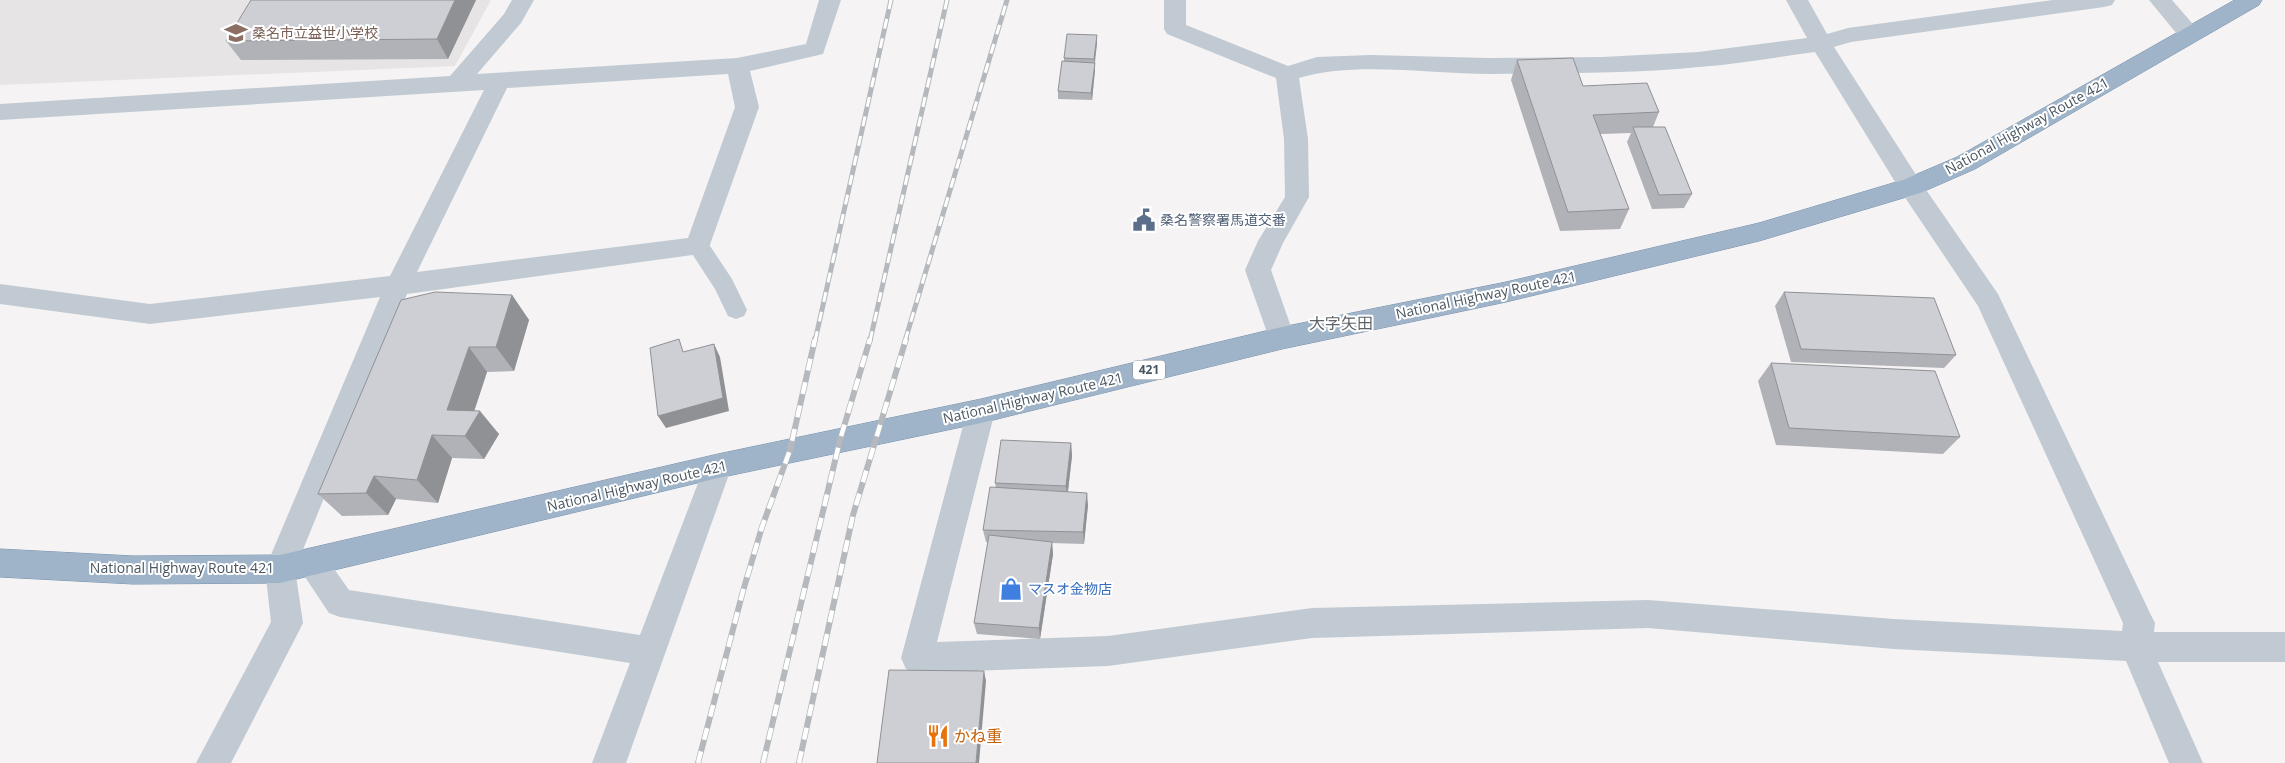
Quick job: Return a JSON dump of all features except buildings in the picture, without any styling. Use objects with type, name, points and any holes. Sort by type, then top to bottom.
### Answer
[{"type":"highway","name":"National Highway Route 421","points":[[0,563],[133,570],[280,569],[718,466],[982,411],[1282,338],[1506,292],[1739,236],[1911,186],[1966,163],[2251,0]]},
{"type":"street","points":[[458,82],[513,18],[523,0]]},
{"type":"street","points":[[0,112],[737,66],[815,50],[830,0]]},
{"type":"street","points":[[1175,0],[1176,29],[1288,74],[1317,65],[1602,65],[1698,60],[1822,44],[1848,35],[2104,0]]},
{"type":"street","points":[[1796,0],[1911,186],[1989,302],[2139,623],[2136,647],[2186,763]]},
{"type":"street","points":[[2160,0],[2190,35]]},
{"type":"street","points":[[0,294],[150,314],[398,285],[698,246],[747,106],[737,66]]},
{"type":"street","points":[[1282,338],[1258,270],[1271,241],[1297,197],[1296,139],[1288,74]]},
{"type":"street","points":[[213,763],[286,623],[280,569],[398,285],[500,80]]},
{"type":"street","points":[[982,411],[917,658],[1108,651],[1312,623],[1648,614],[1894,634],[2136,647],[2285,647]]},
{"type":"street","points":[[609,763],[718,466]]},
{"type":"street","points":[[311,562],[340,603],[649,651]]},
{"type":"lane","points":[[698,246],[724,285],[736,310]]},
{"type":"shaded area","name":"桑名市立益世小学校","points":[[0,0],[491,0],[455,66],[0,85]]},
{"type":"railway","points":[[815,341],[891,0]]},
{"type":"railway","points":[[870,341],[947,0]]},
{"type":"railway","points":[[905,341],[1007,0]]},
{"type":"railway","points":[[698,763],[743,591],[762,527],[790,450],[815,339]]},
{"type":"railway","points":[[763,763],[840,440],[870,339]]},
{"type":"railway","points":[[799,763],[853,515],[906,339]]},
{"type":"place","name":"桑名市立益世小学校","points":[[236,33]]},
{"type":"place","name":"桑名警察署馬道交番","points":[[1144,220]]},
{"type":"place","name":"マスオ金物店","points":[[1011,589]]},
{"type":"place","name":"かね重","points":[[938,736]]},
{"type":"district","name":"大字矢田","points":[[1341,323]]}]
